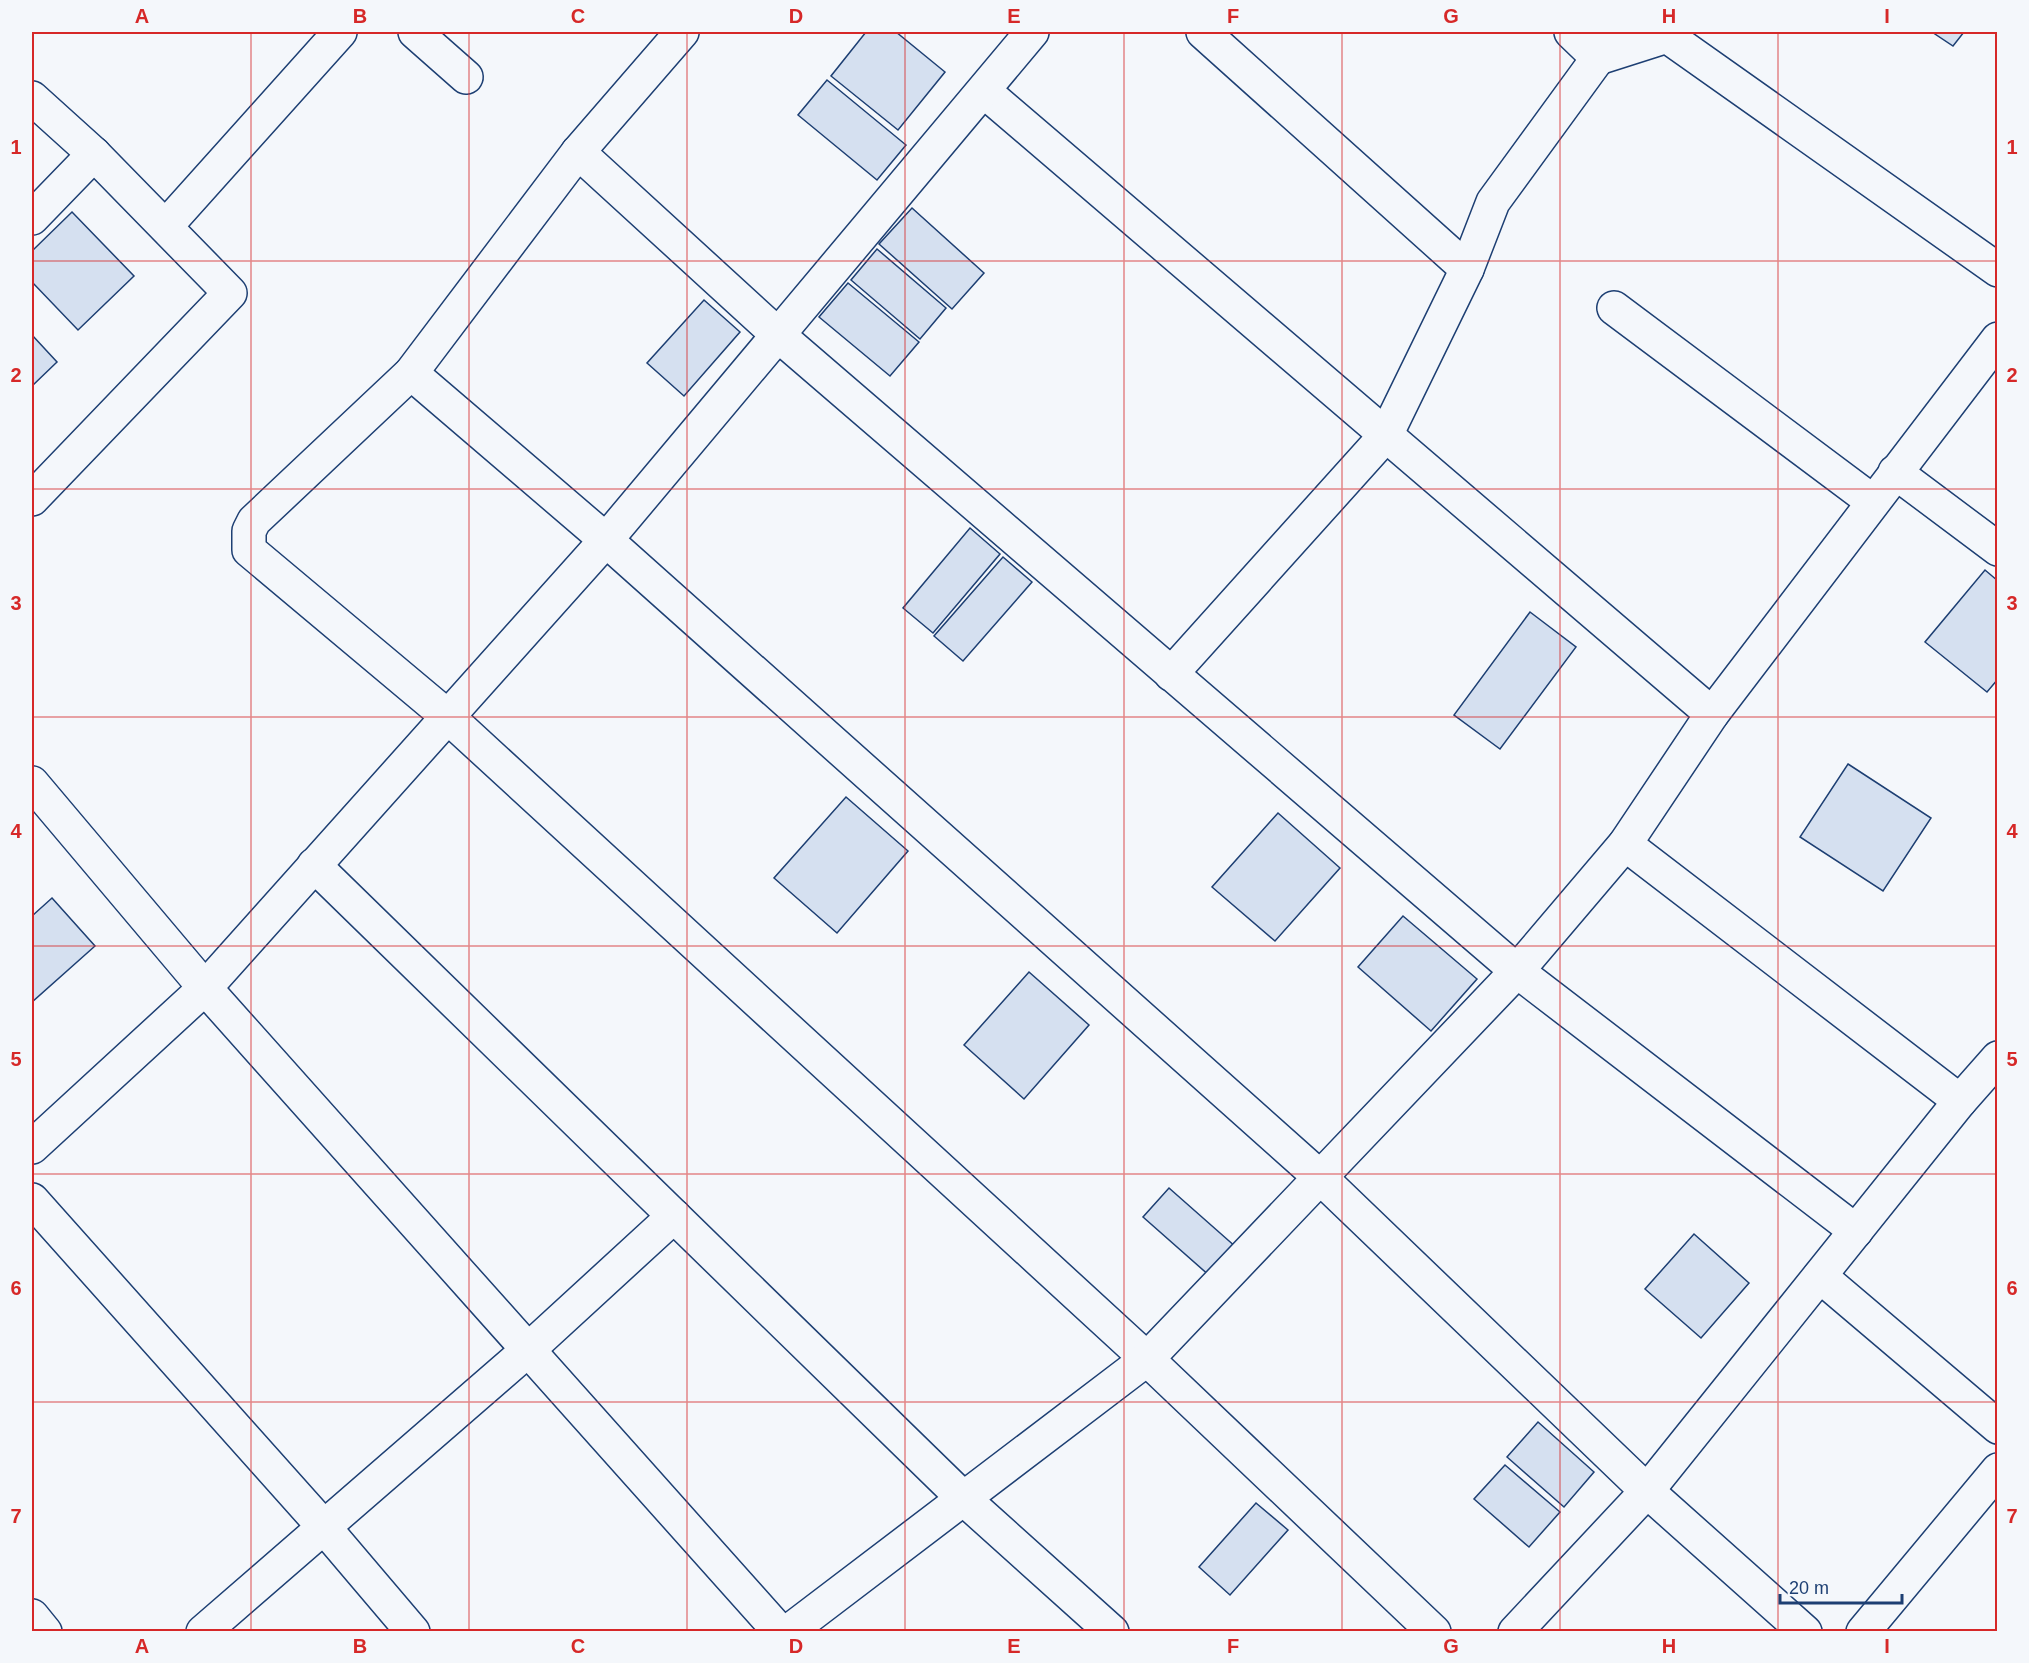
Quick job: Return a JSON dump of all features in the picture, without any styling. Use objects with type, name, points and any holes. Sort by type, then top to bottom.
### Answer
[{"type":"street","points":[[166,226],[339,32]]},
{"type":"street","points":[[415,32],[466,77]]},
{"type":"street","points":[[682,32],[578,152],[411,373],[254,521],[249,531],[249,550],[447,716],[1147,1359],[1434,1632]]},
{"type":"street","points":[[32,1147],[205,988],[606,540],[1032,32]]},
{"type":"street","points":[[1203,32],[1467,269]]},
{"type":"street","points":[[1571,32],[1601,44],[1667,36],[1998,270]]},
{"type":"street","points":[[1171,674],[1386,435],[1467,269],[1493,202],[1601,44]]},
{"type":"street","points":[[984,91],[1712,714]]},
{"type":"street","points":[[32,98],[94,154],[230,293],[32,499]]},
{"type":"street","points":[[578,152],[777,334],[1517,971],[1856,1231]]},
{"type":"street","points":[[32,218],[94,154]]},
{"type":"street","points":[[1614,308],[1872,501]]},
{"type":"street","points":[[788,1632],[1147,1359],[1322,1179],[1517,971],[1625,844],[1712,714],[1872,501],[1998,339]]},
{"type":"street","points":[[411,373],[606,540],[1322,1179],[1647,1491],[1805,1632]]},
{"type":"street","points":[[1895,472],[1998,549]]},
{"type":"street","points":[[32,783],[205,988],[780,1632]]},
{"type":"street","points":[[1625,844],[1960,1101]]},
{"type":"street","points":[[314,865],[964,1499],[1112,1632]]},
{"type":"street","points":[[1515,1632],[1647,1491],[1960,1101],[1998,1058]]},
{"type":"street","points":[[32,1200],[323,1526],[412,1632]]},
{"type":"street","points":[[203,1632],[528,1350],[674,1216]]},
{"type":"street","points":[[1820,1276],[1998,1427]]},
{"type":"street","points":[[1863,1632],[1998,1470]]},
{"type":"street","points":[[32,1616],[45,1632]]},
{"type":"building","points":[[866,32],[896,32],[945,72],[898,130],[831,76]]},
{"type":"building","points":[[1932,32],[1964,32],[1953,46]]},
{"type":"building","points":[[827,80],[906,145],[877,180],[798,115]]},
{"type":"building","points":[[912,208],[984,273],[952,309],[879,244]]},
{"type":"building","points":[[72,212],[134,276],[78,330],[32,282],[32,251]]},
{"type":"building","points":[[877,249],[946,308],[920,339],[851,280]]},
{"type":"building","points":[[848,283],[919,342],[890,376],[819,317]]},
{"type":"building","points":[[704,300],[740,332],[684,396],[647,363]]},
{"type":"building","points":[[32,335],[57,362],[32,386]]},
{"type":"building","points":[[970,528],[1000,554],[933,633],[903,608]]},
{"type":"building","points":[[1003,557],[1032,582],[963,661],[934,636]]},
{"type":"building","points":[[1985,570],[1998,581],[1998,679],[1987,692],[1925,642]]},
{"type":"building","points":[[1530,612],[1576,647],[1500,749],[1454,715]]},
{"type":"building","points":[[1848,764],[1931,818],[1883,891],[1800,837]]},
{"type":"building","points":[[846,797],[908,851],[837,933],[774,878]]},
{"type":"building","points":[[1278,813],[1340,868],[1275,941],[1212,887]]},
{"type":"building","points":[[52,898],[95,946],[32,1002],[32,916]]},
{"type":"building","points":[[1403,916],[1477,979],[1431,1031],[1358,967]]},
{"type":"building","points":[[1029,972],[1089,1025],[1024,1099],[964,1045]]},
{"type":"building","points":[[1169,1188],[1237,1248],[1211,1277],[1143,1217]]},
{"type":"building","points":[[1694,1234],[1749,1283],[1701,1338],[1645,1289]]},
{"type":"building","points":[[1538,1422],[1594,1472],[1564,1507],[1507,1457]]},
{"type":"building","points":[[1505,1465],[1560,1512],[1529,1547],[1474,1499]]},
{"type":"building","points":[[1256,1503],[1288,1530],[1230,1595],[1199,1567]]}]
